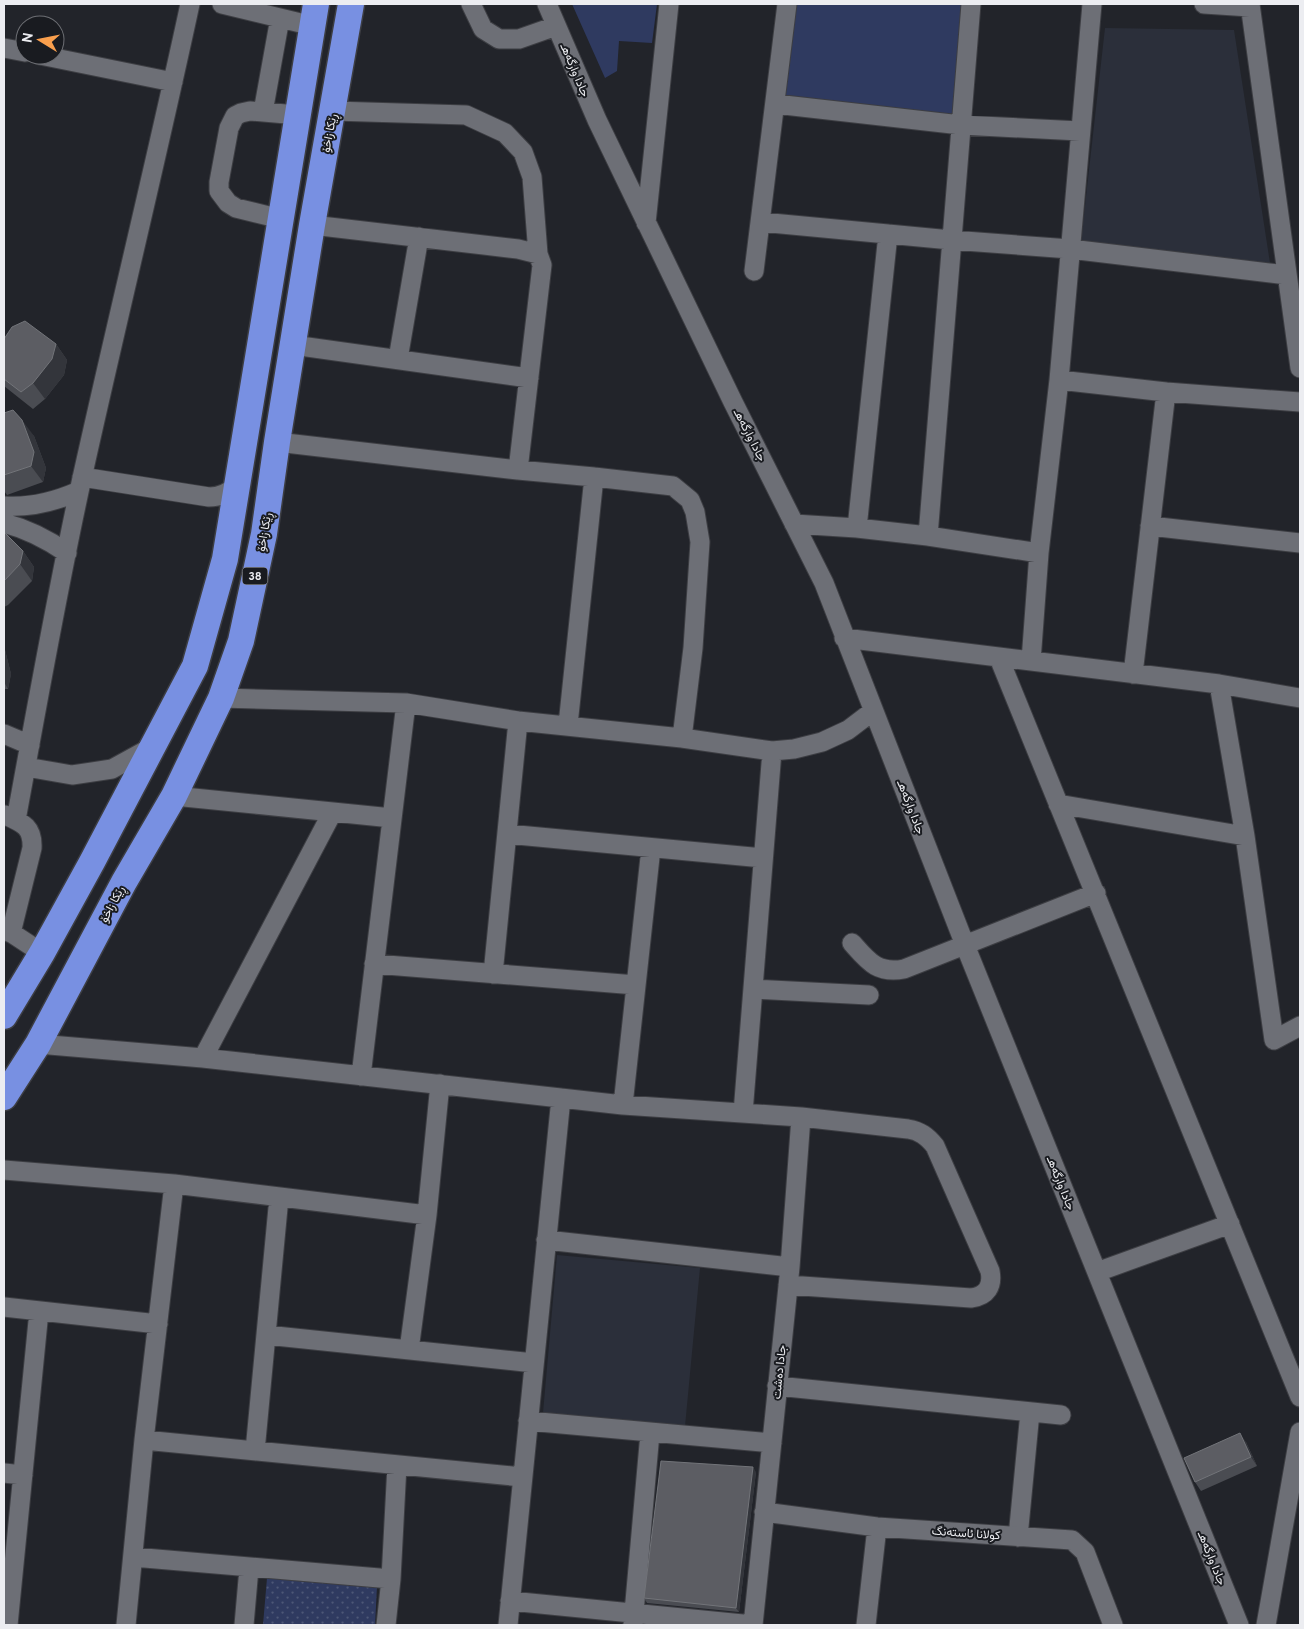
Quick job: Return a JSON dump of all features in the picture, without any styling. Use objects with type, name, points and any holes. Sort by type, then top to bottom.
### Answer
[{"type":"highway","name":"ڕێکا زاخۆ","points":[[4,1097],[38,1044],[124,882],[174,796],[221,698],[241,641],[264,534],[312,225],[351,4]]},
{"type":"highway","points":[[4,1016],[42,953],[195,666],[225,559],[314,15]]},
{"type":"highway","points":[[297,120],[299,130],[308,137],[320,137],[326,133],[331,120]]},
{"type":"highway","points":[[287,178],[296,167],[309,166],[318,175],[320,182]]},
{"type":"street","points":[[42,953],[8,930],[32,848],[32,839],[29,831],[24,824],[10,817],[26,767],[80,484],[190,4]]},
{"type":"street","points":[[222,4],[280,18],[314,15]]},
{"type":"street","points":[[471,4],[483,29],[499,39],[519,39],[556,26]]},
{"type":"street","name":"جادا وارگه‌هـ","points":[[547,4],[596,120],[733,402],[824,583],[965,945],[1239,1625]]},
{"type":"street","points":[[646,223],[669,4]]},
{"type":"street","points":[[754,271],[787,4]]},
{"type":"street","points":[[928,536],[971,4]]},
{"type":"street","points":[[1031,661],[1040,553],[1059,380],[1092,4]]},
{"type":"street","points":[[1204,4],[1250,5],[1300,368]]},
{"type":"street","points":[[263,112],[280,18]]},
{"type":"street","points":[[65,60],[173,82]]},
{"type":"street","points":[[775,104],[961,125],[1080,132]]},
{"type":"street","points":[[281,219],[236,208],[228,203],[219,191],[219,182],[231,122],[235,116],[241,113],[263,112],[297,120]]},
{"type":"street","points":[[331,120],[466,115],[506,133],[523,152],[532,177],[538,254],[542,265],[518,470]]},
{"type":"street","points":[[761,222],[1070,249],[1287,275]]},
{"type":"street","points":[[312,225],[518,249],[538,254]]},
{"type":"street","points":[[857,528],[888,234]]},
{"type":"street","points":[[398,359],[419,237]]},
{"type":"street","points":[[293,345],[528,378]]},
{"type":"street","points":[[1059,380],[1166,392],[1300,402]]},
{"type":"street","points":[[1133,674],[1166,392]]},
{"type":"street","points":[[277,442],[673,486],[690,500],[695,512],[700,542],[693,648],[682,738]]},
{"type":"street","points":[[568,725],[594,477]]},
{"type":"street","points":[[4,506],[28,506],[54,501],[80,484],[209,497],[227,493],[237,485]]},
{"type":"street","points":[[209,497],[225,509],[232,520]]},
{"type":"street","points":[[4,523],[41,536],[67,553]]},
{"type":"street","points":[[794,524],[857,528],[928,536],[1040,553]]},
{"type":"street","points":[[1150,526],[1300,543]]},
{"type":"street","points":[[844,638],[1220,684],[1300,698]]},
{"type":"street","points":[[999,658],[1300,1397]]},
{"type":"street","points":[[1220,684],[1245,836],[1274,1040],[1300,1026]]},
{"type":"street","points":[[221,698],[406,703],[518,721],[682,738],[772,750],[794,749],[822,742],[848,730],[873,711]]},
{"type":"street","points":[[361,1076],[406,703]]},
{"type":"street","points":[[493,974],[518,721]]},
{"type":"street","points":[[4,734],[30,745]]},
{"type":"street","points":[[26,767],[72,775],[112,768],[152,747]]},
{"type":"street","points":[[743,1113],[772,750]]},
{"type":"street","points":[[174,796],[392,818]]},
{"type":"street","points":[[1058,804],[1245,836]]},
{"type":"street","points":[[203,1058],[332,813]]},
{"type":"street","points":[[507,834],[763,858]]},
{"type":"street","points":[[624,1104],[651,848]]},
{"type":"street","points":[[852,943],[872,964],[887,971],[896,971],[1096,893]]},
{"type":"street","points":[[374,964],[636,985]]},
{"type":"street","points":[[753,990],[869,996]]},
{"type":"street","points":[[38,1044],[203,1058],[561,1098],[801,1117],[908,1129],[924,1134],[935,1146],[990,1271],[991,1279],[990,1287],[986,1293],[979,1297],[971,1298],[789,1276],[546,1240]]},
{"type":"street","points":[[409,1350],[427,1215],[440,1084]]},
{"type":"street","points":[[508,1625],[561,1098]]},
{"type":"street","name":"جادا دەشت","points":[[753,1625],[789,1276],[801,1117]]},
{"type":"street","points":[[4,1170],[174,1184],[427,1215]]},
{"type":"street","points":[[126,1625],[144,1440],[174,1184]]},
{"type":"street","points":[[256,1451],[279,1197]]},
{"type":"street","points":[[1097,1272],[1230,1224]]},
{"type":"street","points":[[4,1307],[158,1324]]},
{"type":"street","points":[[8,1625],[39,1311]]},
{"type":"street","points":[[266,1335],[534,1363]]},
{"type":"street","points":[[777,1386],[1061,1415]]},
{"type":"street","points":[[1018,1537],[1030,1412]]},
{"type":"street","points":[[528,1421],[772,1443]]},
{"type":"street","points":[[1266,1625],[1300,1432]]},
{"type":"street","points":[[633,1619],[650,1433]]},
{"type":"street","points":[[144,1440],[522,1477]]},
{"type":"street","points":[[386,1625],[397,1465]]},
{"type":"street","points":[[4,1473],[23,1475]]},
{"type":"street","name":"کولانا ئاستەنگ","points":[[764,1512],[877,1527],[1072,1540],[1085,1552],[1114,1625]]},
{"type":"street","points":[[866,1625],[877,1527]]},
{"type":"street","points":[[133,1557],[390,1580]]},
{"type":"street","points":[[244,1625],[249,1568]]},
{"type":"street","points":[[510,1600],[633,1619],[753,1625]]},
{"type":"shaded area","points":[[572,4],[657,4],[652,43],[619,41],[617,71],[605,78]]},
{"type":"shaded area","points":[[787,4],[971,4],[961,125],[775,104]]},
{"type":"shaded area","points":[[1105,28],[1234,30],[1270,263],[1081,241]]},
{"type":"shaded area","points":[[557,1255],[700,1268],[684,1437],[542,1424]]},
{"type":"shaded area","points":[[267,1578],[377,1586],[375,1625],[263,1625]]},
{"type":"building","points":[[25,321],[56,344],[52,359],[33,383],[21,392],[4,379],[4,339],[12,327]]},
{"type":"building","points":[[13,410],[22,420],[34,452],[31,466],[4,475],[4,413]]},
{"type":"building","points":[[4,532],[23,551],[20,564],[4,581]]},
{"type":"building","points":[[1240,1433],[1251,1457],[1195,1482],[1184,1458]]},
{"type":"building","points":[[661,1461],[753,1467],[736,1608],[644,1598]]}]
